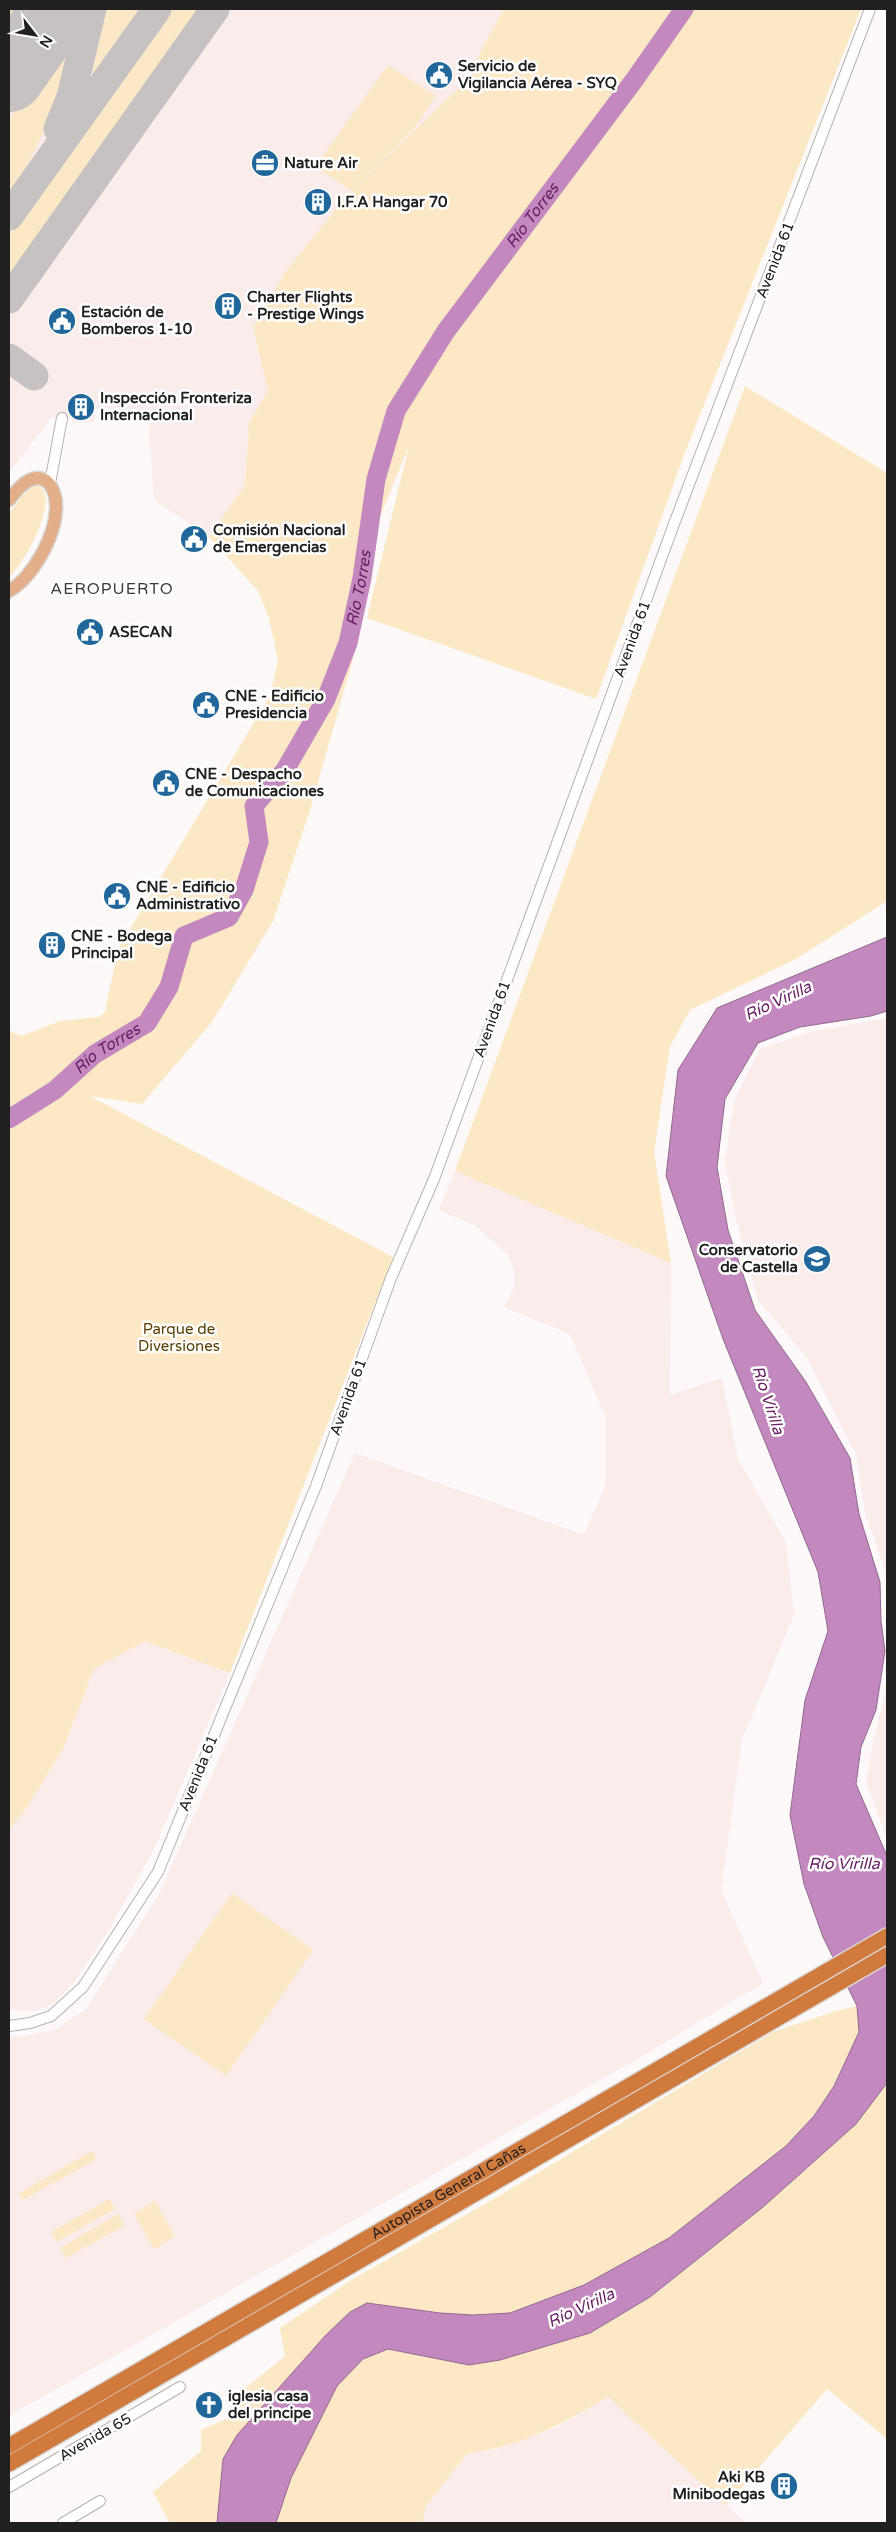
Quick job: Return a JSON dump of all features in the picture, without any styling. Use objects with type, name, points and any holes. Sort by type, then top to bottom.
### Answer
[{"type":"highway","name":"Autopista General Cañas","points":[[9,2446],[887,1936]]},
{"type":"highway","name":"Autopista General Cañas","points":[[9,2464],[887,1955]]},
{"type":"main road","points":[[9,500],[20,486],[30,479],[42,479],[50,483],[55,492],[56,508],[53,526],[34,565],[21,582],[9,591]]},
{"type":"street","name":"Avenida 61","points":[[9,2026],[30,2023],[51,2016],[83,1987],[158,1872],[316,1486],[391,1278],[434,1179],[674,524],[870,9]]},
{"type":"street","points":[[50,483],[62,418]]},
{"type":"street","name":"Avenida 65","points":[[9,2487],[180,2387]]},
{"type":"street","points":[[63,2523],[100,2502]]},
{"type":"shaded area","points":[[9,9],[504,9],[463,84],[349,194],[286,271],[253,327],[269,391],[249,423],[245,485],[209,537],[154,500],[148,411],[95,409],[94,423],[72,422],[72,418],[51,418],[9,473]]},
{"type":"shaded area","name":"Conservatorio de Castella","points":[[887,1018],[887,1576],[865,1513],[856,1455],[807,1358],[758,1300],[736,1219],[725,1164],[734,1101],[760,1049],[809,1032]]},
{"type":"shaded area","points":[[455,1171],[671,1263],[670,1395],[722,1378],[738,1459],[786,1542],[794,1615],[742,1740],[721,1890],[763,1983],[644,2055],[9,2416],[9,2036],[18,2037],[55,2030],[86,2009],[159,1894],[355,1453],[584,1535],[606,1485],[606,1418],[570,1334],[504,1307],[514,1287],[514,1271],[507,1254],[476,1226],[439,1210]]},
{"type":"shaded area","points":[[145,1641],[230,1673],[154,1849],[110,1928],[72,1985],[54,2003],[37,2011],[9,2010],[9,1830],[24,1812],[63,1749],[94,1669]]},
{"type":"shaded area","points":[[887,1685],[887,1838],[866,1783],[873,1742]]},
{"type":"shaded area","points":[[608,2397],[746,2523],[422,2523],[426,2506],[467,2454],[497,2449],[558,2427]]},
{"type":"green space","points":[[9,9],[31,9],[9,40]]},
{"type":"green space","points":[[107,9],[141,9],[93,74],[93,69]]},
{"type":"green space","points":[[172,9],[205,9],[9,286],[9,236]]},
{"type":"green space","name":"Parque de Diversiones","points":[[504,9],[861,9],[684,455],[596,699],[367,618],[409,446],[379,519],[353,659],[310,810],[273,921],[212,1022],[142,1104],[90,1096],[393,1257],[230,1673],[145,1641],[94,1669],[63,1749],[24,1812],[9,1830],[9,1031],[22,1036],[60,1021],[99,1017],[105,1012],[118,949],[270,696],[278,661],[269,618],[258,591],[209,537],[245,485],[249,423],[268,391],[253,327],[286,271],[348,194],[463,84]]},
{"type":"green space","points":[[70,32],[67,59],[53,107],[26,168],[9,197],[9,119]]},
{"type":"green space","points":[[388,65],[436,96],[414,128],[351,190],[315,167]]},
{"type":"green space","points":[[745,386],[887,473],[887,901],[796,959],[690,1010],[670,1046],[654,1152],[671,1263],[455,1171]]},
{"type":"green space","points":[[36,485],[43,491],[46,501],[43,515],[31,545],[9,577],[9,513],[29,488]]},
{"type":"green space","points":[[232,1893],[313,1950],[226,2076],[144,2019]]},
{"type":"green space","points":[[857,2006],[859,2032],[834,2085],[814,2116],[786,2146],[669,2238],[584,2285],[510,2313],[473,2315],[440,2313],[367,2303],[350,2312],[325,2336],[237,2435],[223,2459],[217,2523],[170,2523],[153,2492],[201,2451],[201,2430],[237,2414],[233,2398],[285,2356],[280,2328],[353,2279],[492,2200],[773,2032]]},
{"type":"green space","points":[[887,2083],[887,2439],[827,2389],[726,2506],[608,2397],[574,2417],[523,2440],[506,2446],[467,2454],[426,2506],[422,2523],[276,2523],[291,2478],[337,2386],[363,2359],[387,2349],[469,2365],[590,2333],[651,2297],[763,2207],[856,2124]]},
{"type":"green space","points":[[92,2151],[97,2159],[23,2200],[19,2193]]},
{"type":"green space","points":[[110,2199],[115,2209],[56,2242],[51,2232]]},
{"type":"green space","points":[[155,2201],[175,2236],[154,2249],[134,2214]]},
{"type":"green space","points":[[118,2214],[125,2225],[66,2258],[60,2248]]},
{"type":"water","name":"Río Virilla","points":[[887,937],[887,1011],[871,1016],[800,1027],[758,1043],[725,1099],[717,1167],[728,1230],[755,1310],[806,1382],[850,1458],[859,1514],[880,1582],[881,1621],[885,1651],[876,1710],[861,1747],[856,1784],[887,1856],[887,2083],[856,2124],[763,2207],[650,2297],[590,2333],[500,2360],[469,2365],[388,2349],[363,2359],[337,2386],[291,2478],[276,2523],[217,2523],[223,2459],[237,2435],[325,2336],[350,2312],[367,2303],[440,2313],[473,2315],[510,2313],[584,2285],[669,2238],[786,2146],[814,2116],[834,2086],[859,2032],[857,2006],[823,1937],[804,1884],[790,1815],[805,1700],[828,1631],[818,1572],[723,1339],[666,1176],[678,1070],[717,1008]]},
{"type":"waterway","name":"Río Torres","points":[[9,1119],[55,1090],[95,1054],[147,1023],[169,987],[184,936],[229,917],[244,890],[259,842],[254,806],[285,770],[326,699],[348,643],[362,578],[376,479],[396,411],[446,331],[635,79],[684,9]]},
{"type":"taxiway","points":[[56,10],[62,9]]},
{"type":"taxiway","points":[[58,129],[71,97],[92,9]]},
{"type":"taxiway","points":[[9,216],[157,9]]},
{"type":"taxiway","points":[[9,299],[215,9]]},
{"type":"taxiway","points":[[9,358],[34,376]]},
{"type":"runway","points":[[9,77],[57,9]]},
{"type":"place","name":"Servicio de Vigilancia Aérea - SYQ","points":[[439,75]]},
{"type":"place","name":"Nature Air","points":[[265,163]]},
{"type":"place","name":"I.F.A Hangar 70","points":[[318,202]]},
{"type":"place","name":"Charter Flights - Prestige Wings","points":[[228,306]]},
{"type":"place","name":"Estación de Bomberos 1-10","points":[[62,321]]},
{"type":"place","name":"Inspección Fronteriza Internacional","points":[[81,407]]},
{"type":"place","name":"Comisión Nacional de Emergencias","points":[[194,539]]},
{"type":"place","name":"ASECAN","points":[[90,632]]},
{"type":"place","name":"CNE - Edificio Presidencia","points":[[206,705]]},
{"type":"place","name":"CNE - Despacho de Comunicaciones","points":[[166,783]]},
{"type":"place","name":"CNE - Edificio Administrativo","points":[[117,896]]},
{"type":"place","name":"CNE - Bodega Principal","points":[[52,945]]},
{"type":"place","name":"Conservatorio de Castella","points":[[817,1259]]},
{"type":"place","name":"iglesia casa del principe","points":[[209,2405]]},
{"type":"place","name":"Aki KB Minibodegas","points":[[784,2486]]},
{"type":"district","name":"AEROPUERTO","points":[[112,589]]}]
